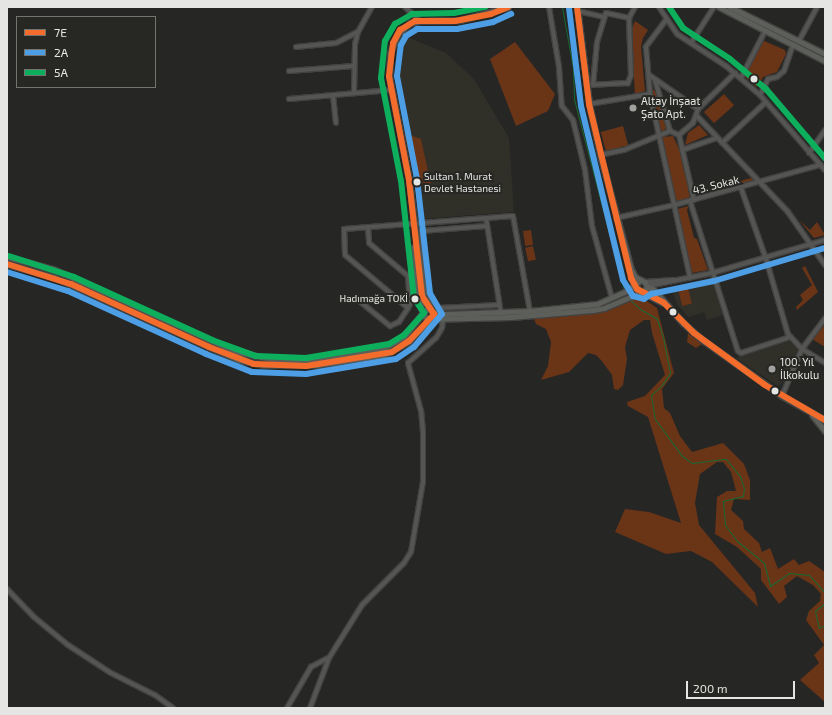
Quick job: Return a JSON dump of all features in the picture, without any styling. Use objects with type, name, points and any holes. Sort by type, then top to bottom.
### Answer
[{"type":"main road","points":[[508,7],[491,14],[455,20],[420,21],[405,26],[393,43],[389,76],[409,180],[418,298],[423,315],[430,319],[604,308],[640,292],[664,303]]},
{"type":"main road","points":[[577,7],[589,104],[616,218],[631,269],[642,284],[653,289],[664,303],[699,337],[782,396],[825,420]]},
{"type":"main road","points":[[719,7],[825,61]]},
{"type":"main road","points":[[730,7],[825,54]]},
{"type":"main road","points":[[7,264],[54,277],[239,360],[264,365],[306,366],[384,355],[409,341],[430,319],[431,310],[422,296],[413,224]]},
{"type":"main road","points":[[7,257],[67,275],[236,352],[277,360],[307,360],[384,348],[404,337],[423,315],[425,310],[501,315],[597,304],[642,284]]},
{"type":"main road","points":[[640,292],[642,284]]},
{"type":"main road","points":[[640,292],[642,284]]},
{"type":"main road","points":[[810,412],[825,431]]},
{"type":"street","points":[[354,93],[354,66],[358,32],[372,7]]},
{"type":"street","points":[[405,7],[420,21]]},
{"type":"street","points":[[549,7],[560,67],[562,106],[573,120],[585,170],[592,226],[612,298]]},
{"type":"street","points":[[629,18],[606,13],[597,42],[594,86],[628,83],[631,80],[629,18],[635,7]]},
{"type":"street","points":[[660,7],[666,20],[677,34],[735,73],[760,95],[808,153],[825,170]]},
{"type":"street","points":[[691,44],[714,7]]},
{"type":"street","points":[[799,41],[817,7]]},
{"type":"street","points":[[582,12],[604,17]]},
{"type":"street","points":[[666,20],[647,44],[650,94],[657,136],[690,278]]},
{"type":"street","points":[[741,78],[765,31]]},
{"type":"street","points":[[296,47],[336,43],[358,32]]},
{"type":"street","points":[[760,95],[768,79],[777,77],[784,71],[793,45]]},
{"type":"street","points":[[289,71],[354,66]]},
{"type":"street","points":[[679,135],[697,116],[698,109],[735,73]]},
{"type":"street","points":[[649,75],[698,109]]},
{"type":"street","points":[[655,80],[670,131]]},
{"type":"street","points":[[289,99],[391,90]]},
{"type":"street","points":[[589,104],[650,94]]},
{"type":"street","points":[[333,95],[336,123]]},
{"type":"street","points":[[722,143],[766,102]]},
{"type":"street","points":[[697,116],[762,182],[797,222],[825,265]]},
{"type":"street","points":[[808,153],[825,130]]},
{"type":"street","points":[[600,155],[624,150],[670,131],[679,135]]},
{"type":"street","points":[[679,135],[692,200],[712,274],[738,350],[741,353],[790,337]]},
{"type":"street","points":[[682,150],[717,138]]},
{"type":"street","name":"43. Sokak","points":[[616,218],[741,188],[820,165]]},
{"type":"street","points":[[741,188],[766,259],[790,337],[802,349],[825,363]]},
{"type":"street","points":[[408,308],[345,255],[344,229],[513,216],[530,311]]},
{"type":"street","points":[[486,218],[486,226],[501,315]]},
{"type":"street","points":[[486,226],[422,231],[426,287],[430,300],[439,308],[499,305]]},
{"type":"street","points":[[368,227],[369,243],[408,276],[416,276]]},
{"type":"street","points":[[642,284],[669,278],[674,280],[712,274],[813,246],[825,240]]},
{"type":"street","points":[[356,299],[390,326],[399,322],[410,304],[408,276]]},
{"type":"street","points":[[310,708],[329,658],[366,600],[404,563],[411,552],[423,482],[423,432],[421,411],[408,363],[439,333],[444,318]]},
{"type":"street","points":[[782,396],[802,349],[825,318]]},
{"type":"street","points":[[7,589],[34,617],[68,645],[112,673],[155,694],[173,708]]},
{"type":"street","points":[[287,708],[312,668],[329,658]]},
{"type":"shaded area","points":[[635,21],[648,30],[643,38],[641,47],[645,91],[635,94],[631,32]]},
{"type":"shaded area","points":[[407,37],[446,53],[474,79],[509,138],[514,212],[418,219],[416,184],[404,133],[396,82],[396,51]]},
{"type":"shaded area","points":[[762,40],[785,50],[786,54],[777,72],[763,77],[757,87],[744,76]]},
{"type":"shaded area","points":[[515,42],[555,94],[548,111],[516,126],[490,59]]},
{"type":"shaded area","points":[[652,89],[655,91],[668,127],[659,133]]},
{"type":"shaded area","points":[[724,94],[734,105],[714,123],[704,112]]},
{"type":"shaded area","points":[[699,125],[708,135],[685,145],[688,133]]},
{"type":"shaded area","points":[[623,126],[628,145],[606,151],[601,132]]},
{"type":"shaded area","points":[[404,133],[421,139],[431,185],[416,184]]},
{"type":"shaded area","points":[[673,136],[681,153],[690,198],[676,202],[662,137]]},
{"type":"shaded area","points":[[751,178],[755,181],[727,189],[726,185]]},
{"type":"shaded area","points":[[689,206],[687,210],[694,238],[697,239],[708,270],[692,273],[677,209]]},
{"type":"shaded area","points":[[799,220],[810,230],[817,222],[825,235],[814,238]]},
{"type":"shaded area","points":[[531,230],[533,245],[525,246],[523,231]]},
{"type":"shaded area","points":[[533,246],[536,260],[528,261],[525,248]]},
{"type":"shaded area","points":[[805,266],[818,292],[797,310],[796,307],[803,300],[800,295],[812,285],[802,268]]},
{"type":"shaded area","points":[[711,277],[723,315],[707,320],[704,312],[689,317],[678,306],[671,289]]},
{"type":"shaded area","points":[[688,288],[692,304],[682,306],[678,290]]},
{"type":"shaded area","points":[[638,295],[657,308],[674,373],[662,389],[664,408],[670,413],[680,436],[692,452],[723,443],[744,464],[750,480],[750,500],[734,499],[731,510],[743,521],[744,529],[759,543],[762,552],[770,548],[778,569],[794,559],[799,565],[809,561],[825,572],[825,702],[800,680],[819,663],[814,655],[824,645],[806,620],[809,611],[820,601],[821,594],[813,585],[797,576],[784,586],[787,597],[779,604],[761,580],[761,569],[737,547],[715,534],[717,497],[727,491],[736,491],[731,472],[723,462],[717,462],[700,474],[695,503],[699,525],[755,593],[758,607],[712,562],[691,551],[666,554],[615,532],[625,509],[649,512],[681,523],[648,417],[628,406],[627,402],[645,396],[665,375],[652,333],[650,320],[644,320],[630,330],[625,347],[627,359],[623,385],[618,390],[614,389],[612,375],[601,360],[596,355],[588,353],[569,372],[541,380],[548,366],[551,342],[546,329],[536,324],[534,319],[604,311]]},
{"type":"shaded area","points":[[825,325],[825,347],[812,339]]},
{"type":"shaded area","points":[[688,333],[702,344],[696,348],[687,342]]},
{"type":"shaded area","name":"100. Yıl İlkokulu","points":[[789,341],[798,349],[788,379],[778,386],[736,358]]},
{"type":"waterway","points":[[562,7],[573,68],[574,99],[624,289]]},
{"type":"waterway","points":[[630,300],[640,309],[657,319],[663,337],[670,373],[662,385],[651,395],[655,419],[682,456],[692,463],[726,459],[740,476],[744,488],[743,496],[723,501],[725,525],[737,541],[764,563],[770,586],[789,573],[809,575],[825,593]]},
{"type":"waterway","points":[[825,603],[815,611],[819,628],[825,625]]},
{"type":"transit line","name":"5A","points":[[9,256],[74,277],[212,340],[256,356],[306,358],[389,344],[404,335],[424,313],[414,298],[401,181],[381,78],[385,41],[395,24],[412,14],[454,13],[485,7]]},
{"type":"transit line","name":"7E","points":[[7,264],[71,284],[209,347],[254,364],[306,366],[392,352],[409,341],[434,314],[422,296],[409,180],[389,76],[393,43],[400,30],[415,21],[455,21],[491,14],[508,7]]},
{"type":"transit line","name":"7E","points":[[577,7],[589,104],[631,278],[637,289],[664,303],[694,333],[765,385],[825,420]]},
{"type":"transit line","name":"5A","points":[[669,7],[683,28],[730,59],[766,89],[825,158]]},
{"type":"transit line","name":"2A","points":[[569,8],[581,106],[623,280],[633,296],[644,299],[651,294],[714,281],[825,248]]},
{"type":"transit line","name":"2A","points":[[7,272],[68,291],[206,354],[252,372],[306,374],[396,359],[414,347],[442,314],[430,293],[417,179],[397,76],[401,45],[406,36],[417,29],[457,29],[493,22],[511,14]]},
{"type":"place","name":"Altay İnşaat Şato Apt.","points":[[633,108]]},
{"type":"place","name":"Sultan 1. Murat Devlet Hastanesi","points":[[417,182]]},
{"type":"place","name":"Hadımağa TOKİ","points":[[415,299]]},
{"type":"place","name":"100. Yıl İlkokulu","points":[[772,369]]}]
